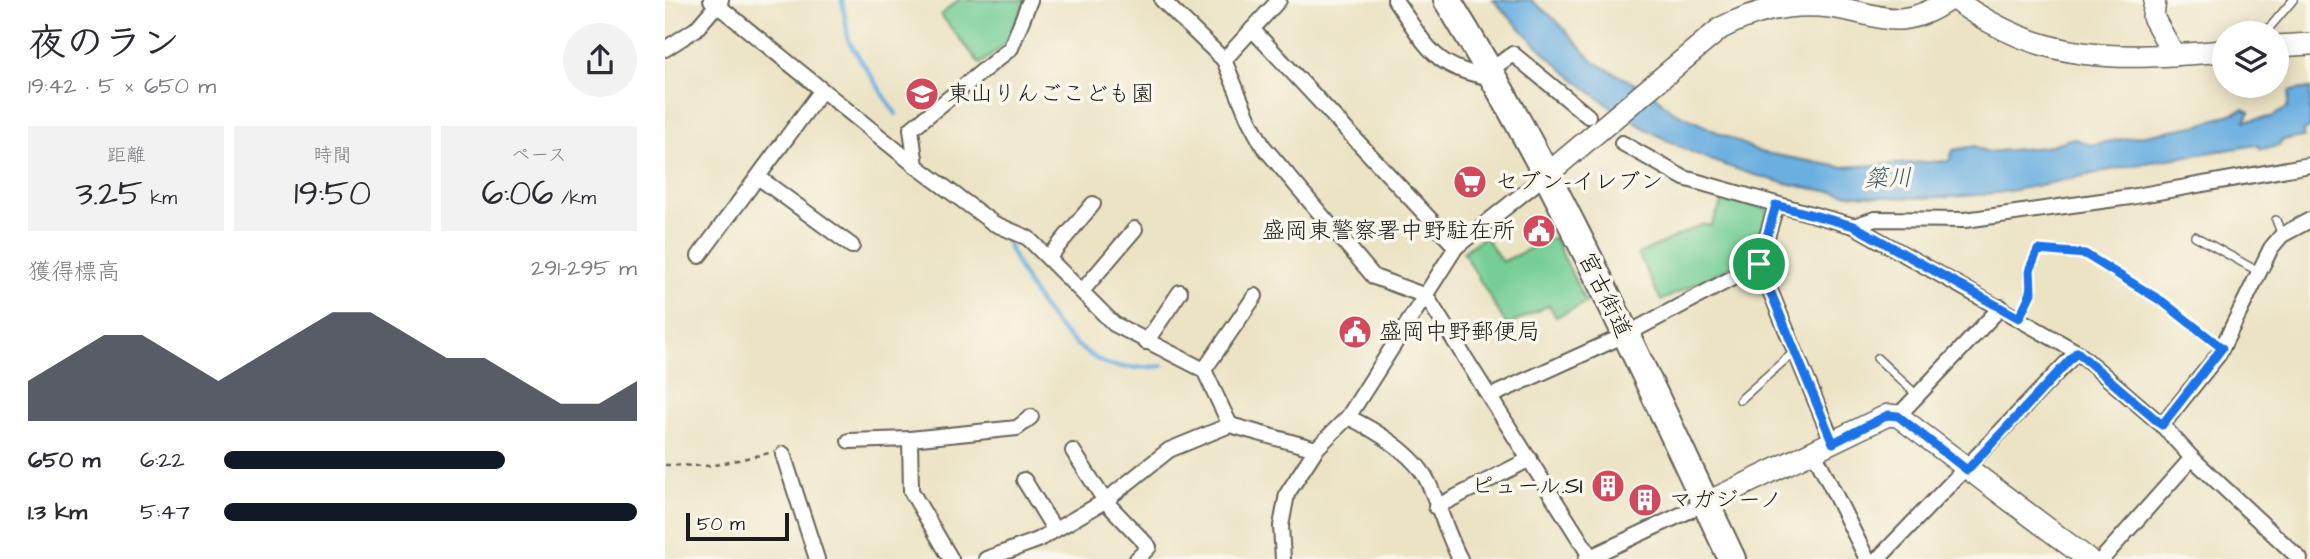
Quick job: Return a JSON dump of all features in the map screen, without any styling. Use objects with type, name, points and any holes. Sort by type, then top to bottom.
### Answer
[{"type":"highway","name":"宮古街道","points":[[1447,0],[1492,74],[1545,176],[1625,335],[1732,559]]},
{"type":"street","points":[[916,166],[911,129],[1011,48],[1030,0]]},
{"type":"street","points":[[1162,0],[1224,60],[1263,146],[1374,277],[1426,296],[1492,396],[1590,558],[1888,415],[1898,416],[2088,559]]},
{"type":"street","points":[[1224,60],[1279,0]]},
{"type":"street","points":[[1395,0],[1432,54],[1444,64],[1466,74],[1492,74],[1513,54],[1588,116]]},
{"type":"street","points":[[1283,559],[1281,526],[1287,494],[1315,449],[1348,417],[1456,247],[1721,28],[1749,13],[1785,7],[1820,6],[1858,11],[1896,22],[1917,16],[1948,0]]},
{"type":"street","points":[[1955,0],[1989,24],[2028,42],[2067,52],[2123,58],[2212,52]]},
{"type":"street","points":[[2155,0],[2153,17],[2174,55]]},
{"type":"street","points":[[665,49],[696,29],[717,2],[916,166],[993,223],[1028,238],[1083,290],[1114,324],[1204,370],[1230,425]]},
{"type":"street","points":[[1252,29],[1456,247]]},
{"type":"street","points":[[2289,45],[2310,44]]},
{"type":"street","points":[[698,256],[823,90]]},
{"type":"street","points":[[1622,143],[1683,178],[1854,226],[2077,352],[2162,425],[2192,458],[2300,559]]},
{"type":"street","points":[[1854,226],[1875,219],[1965,220],[2130,197],[2310,165]]},
{"type":"street","points":[[758,177],[852,246]]},
{"type":"street","points":[[1049,257],[1093,205]]},
{"type":"street","points":[[1776,205],[1759,264],[1795,351],[1823,447],[1867,559]]},
{"type":"street","points":[[2162,425],[2222,348],[2259,272],[2282,235],[2310,220]]},
{"type":"street","points":[[1083,290],[1135,229]]},
{"type":"street","points":[[1492,396],[1625,335],[1759,264]]},
{"type":"street","points":[[1146,342],[1181,292]]},
{"type":"street","points":[[1204,370],[1255,296]]},
{"type":"street","points":[[1898,416],[2001,307]]},
{"type":"street","points":[[1878,559],[1967,470],[2077,352]]},
{"type":"street","points":[[849,441],[910,439],[1017,428],[1031,417]]},
{"type":"street","points":[[1348,417],[1385,435],[1427,480],[1436,507],[1460,559]]},
{"type":"street","points":[[986,559],[1038,540],[1105,501],[1169,450],[1230,425],[1315,449]]},
{"type":"street","points":[[910,439],[911,491],[951,559]]},
{"type":"street","points":[[1073,451],[1105,501],[1149,547],[1137,559]]},
{"type":"street","points":[[783,454],[817,559]]},
{"type":"street","points":[[2102,559],[2192,458]]},
{"type":"street","points":[[1436,507],[1531,459]]},
{"type":"street","points":[[1024,480],[1054,529]]},
{"type":"lane","points":[[2275,21],[2293,0]]},
{"type":"lane","points":[[2276,220],[2282,235]]},
{"type":"lane","points":[[2195,236],[2259,272]]},
{"type":"lane","points":[[2019,318],[2031,293],[2030,268],[2038,250],[2085,254],[2163,302],[2222,348]]},
{"type":"lane","points":[[1740,400],[1795,351]]},
{"type":"lane","points":[[1877,358],[1917,395]]},
{"type":"path","points":[[665,465],[712,466],[767,453],[783,454]]},
{"type":"green space","points":[[958,0],[1026,0],[1005,44],[980,64],[941,15]]},
{"type":"green space","points":[[1724,198],[1768,210],[1751,257],[1661,301],[1638,254],[1703,224],[1711,226]]},
{"type":"green space","points":[[1485,236],[1502,262],[1554,237],[1586,303],[1556,317],[1549,305],[1507,326],[1463,252]]},
{"type":"water","name":"簗川","points":[[1493,0],[1531,0],[1556,20],[1594,62],[1655,95],[1670,110],[1760,152],[1841,167],[1949,161],[1953,150],[1975,146],[1987,152],[2044,147],[2073,138],[2090,145],[2200,125],[2244,109],[2250,112],[2245,121],[2271,117],[2287,108],[2290,91],[2310,88],[2310,128],[2304,131],[2304,137],[2282,140],[2279,146],[2261,149],[2257,145],[2175,158],[2029,188],[1940,197],[1884,197],[1775,181],[1722,164],[1671,142],[1623,115],[1544,52]]},
{"type":"waterway","points":[[842,0],[849,42],[896,114]]},
{"type":"waterway","points":[[1005,238],[1022,274],[1044,309],[1071,340],[1087,353],[1117,367],[1163,366]]},
{"type":"place","name":"東山りんごこども園","points":[[922,94]]},
{"type":"place","name":"セブン-イレブン","points":[[1470,182]]},
{"type":"place","name":"盛岡東警察署中野駐在所","points":[[1539,231]]},
{"type":"place","name":"盛岡中野郵便局","points":[[1355,332]]},
{"type":"place","name":"ピュール.SI","points":[[1608,486]]},
{"type":"place","name":"マガジーノ","points":[[1645,500]]},
{"type":"route","points":[[1776,205],[1854,226],[2019,318],[2031,293],[2030,268],[2038,250],[2085,254],[2163,302],[2222,348],[2162,425],[2077,352],[1967,470],[1898,416],[1888,415],[1833,443],[1759,264],[1776,205]]}]
